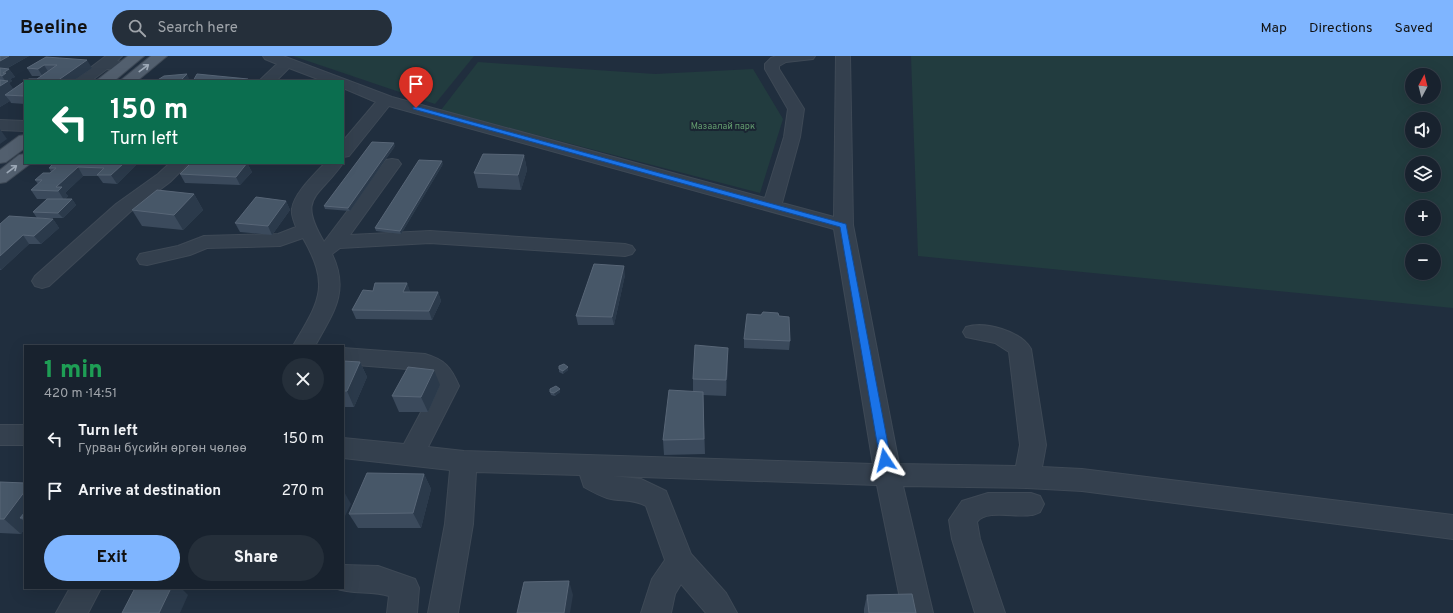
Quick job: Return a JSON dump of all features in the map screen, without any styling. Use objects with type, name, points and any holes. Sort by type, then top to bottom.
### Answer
[{"type":"main road","points":[[105,80],[114,62],[137,56]]},
{"type":"main road","points":[[129,80],[160,56]]},
{"type":"main road","points":[[0,158],[23,128]]},
{"type":"main road","points":[[0,178],[24,160]]},
{"type":"street","points":[[270,56],[334,80]]},
{"type":"street","points":[[772,206],[792,137],[796,109],[772,69],[772,64],[785,58],[808,56]]},
{"type":"street","points":[[843,56],[843,225],[888,475],[918,613]]},
{"type":"street","points":[[83,80],[114,62]]},
{"type":"street","points":[[268,80],[287,62]]},
{"type":"street","points":[[344,83],[386,100],[843,225]]},
{"type":"street","points":[[344,151],[386,100]]},
{"type":"street","points":[[0,125],[23,128]]},
{"type":"street","points":[[42,281],[123,208],[164,178],[179,164]]},
{"type":"street","points":[[333,164],[306,198],[301,208],[303,220],[308,229],[329,248],[430,237],[625,250]]},
{"type":"street","points":[[305,345],[323,312],[331,289],[329,274],[329,248],[392,164]]},
{"type":"street","points":[[147,259],[183,251],[204,242],[280,240],[308,229]]},
{"type":"street","points":[[974,332],[998,336],[1013,342],[1020,349],[1033,445],[1027,477]]},
{"type":"street","points":[[344,356],[425,362],[442,373],[447,386],[412,455]]},
{"type":"street","points":[[0,435],[24,435]]},
{"type":"street","points":[[344,448],[464,461],[888,475],[1027,477],[1082,480],[1453,527]]},
{"type":"street","points":[[443,613],[459,524],[464,461]]},
{"type":"street","points":[[591,465],[593,479],[608,487],[641,490],[657,499],[680,562],[716,603],[722,613]]},
{"type":"street","points":[[990,613],[966,539],[963,520],[970,509],[988,504],[1031,504]]},
{"type":"street","points":[[656,613],[662,589],[680,562]]},
{"type":"street","points":[[344,578],[378,579],[405,588],[402,613]]},
{"type":"street","points":[[71,613],[85,589]]},
{"type":"green space","points":[[293,56],[474,56],[435,104]]},
{"type":"green space","points":[[911,56],[1453,56],[1453,308],[918,256]]},
{"type":"green space","name":"Мазаалай парк","points":[[478,62],[655,74],[753,69],[783,119],[760,193],[441,110]]},
{"type":"building","points":[[0,56],[9,56],[0,61]]},
{"type":"building","points":[[46,57],[87,60],[58,80],[27,80],[37,79],[57,65],[44,65],[38,69],[27,68]]},
{"type":"building","points":[[0,68],[9,69],[3,73],[6,73],[2,76],[0,75]]},
{"type":"building","points":[[187,74],[182,79],[186,80],[158,80],[164,76]]},
{"type":"building","points":[[197,74],[248,79],[247,80],[194,80]]},
{"type":"building","points":[[0,80],[8,81],[0,86]]},
{"type":"building","points":[[24,82],[24,96],[5,95]]},
{"type":"building","points":[[372,142],[394,143],[348,208],[324,206]]},
{"type":"building","points":[[483,154],[524,155],[518,175],[474,173]]},
{"type":"building","points":[[419,160],[442,161],[400,231],[375,228]]},
{"type":"building","points":[[53,164],[123,164],[111,175],[97,175],[104,168],[78,167],[56,187],[62,187],[58,191],[31,190],[42,180],[35,180],[43,173],[50,173],[56,168],[49,168]]},
{"type":"building","points":[[190,164],[246,164],[236,177],[180,174]]},
{"type":"building","points":[[157,190],[194,194],[174,215],[132,210]]},
{"type":"building","points":[[256,197],[286,201],[268,226],[235,223]]},
{"type":"building","points":[[47,199],[72,199],[58,213],[33,212]]},
{"type":"building","points":[[9,216],[53,219],[34,236],[23,235],[0,256],[0,224]]},
{"type":"building","points":[[594,264],[624,266],[612,317],[576,316]]},
{"type":"building","points":[[375,283],[407,283],[403,292],[438,292],[429,311],[352,310],[363,290],[373,291]]},
{"type":"building","points":[[763,312],[778,313],[779,316],[789,317],[790,341],[744,339],[747,314],[761,315]]},
{"type":"building","points":[[695,345],[728,348],[726,380],[693,379]]},
{"type":"building","points":[[344,361],[360,362],[347,391],[344,391]]},
{"type":"building","points":[[564,364],[568,367],[563,371],[559,369],[559,366]]},
{"type":"building","points":[[408,367],[434,370],[421,397],[392,396]]},
{"type":"building","points":[[556,386],[560,389],[554,393],[550,392],[550,389]]},
{"type":"building","points":[[669,390],[703,392],[704,439],[663,440]]},
{"type":"building","points":[[367,473],[424,474],[413,513],[349,514]]},
{"type":"building","points":[[0,482],[24,483],[24,492],[4,519],[0,519]]},
{"type":"building","points":[[569,581],[564,613],[517,613],[524,582]]},
{"type":"building","points":[[134,589],[171,589],[159,613],[122,613]]},
{"type":"building","points":[[912,594],[916,613],[869,613],[867,595]]},
{"type":"route","points":[[416,108],[843,225],[885,460]]}]
